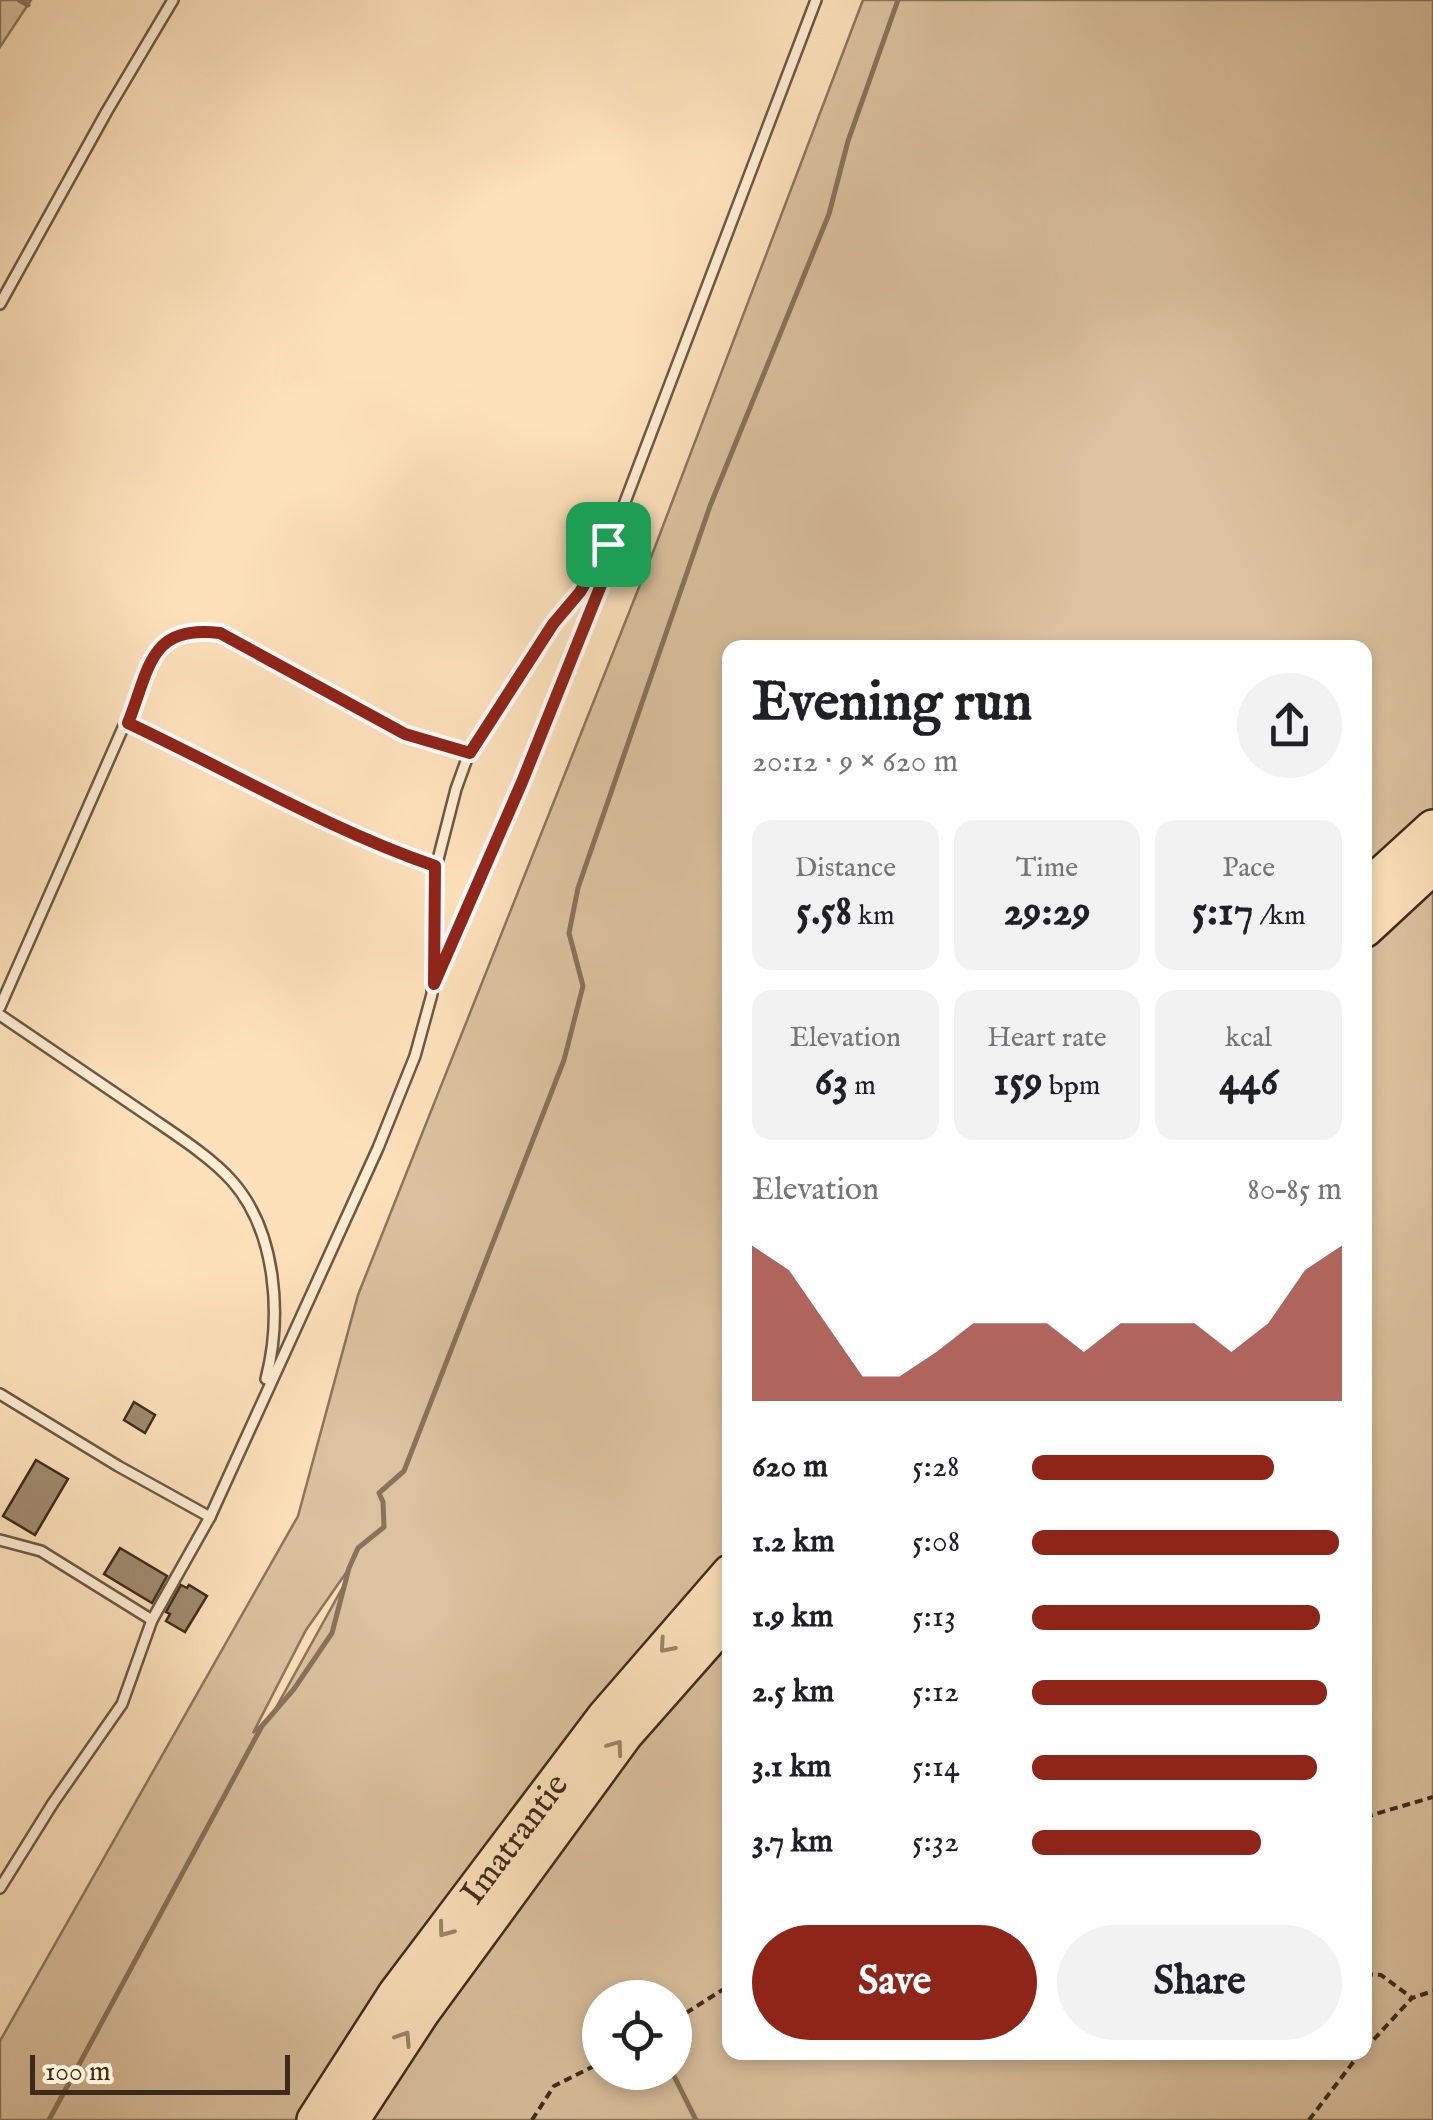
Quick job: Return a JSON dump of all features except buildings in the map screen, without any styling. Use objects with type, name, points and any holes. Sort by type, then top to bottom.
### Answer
[{"type":"highway","points":[[1372,884],[1433,828]]},
{"type":"highway","points":[[1372,923],[1433,866]]},
{"type":"highway","name":"Imatrantie","points":[[314,2120],[396,1994],[605,1718],[722,1581]]},
{"type":"highway","name":"Imatrantie","points":[[351,2120],[420,2013],[626,1734],[722,1624]]},
{"type":"lane","points":[[0,304],[173,0]]},
{"type":"lane","points":[[434,984],[435,866],[456,789],[470,753],[553,624],[580,592],[608,544],[816,0]]},
{"type":"lane","points":[[0,1888],[122,1704],[152,1620],[210,1516],[378,1148],[415,1056],[434,984],[515,800],[601,585],[608,544]]},
{"type":"lane","points":[[0,1007],[159,646],[177,634],[193,630],[220,633],[405,734],[470,753]]},
{"type":"lane","points":[[128,723],[317,818],[386,850],[435,866]]},
{"type":"lane","points":[[0,1015],[173,1133],[232,1180],[259,1230],[276,1308],[274,1346],[260,1401]]},
{"type":"lane","points":[[0,1394],[105,1459],[210,1516]]},
{"type":"lane","points":[[0,1540],[41,1551],[152,1620]]},
{"type":"path","points":[[1372,1815],[1433,1797]]},
{"type":"path","points":[[1372,1974],[1381,1975],[1412,1998]]},
{"type":"path","points":[[692,2009],[722,1990]]},
{"type":"path","points":[[1372,2041],[1412,1998],[1433,1991]]},
{"type":"path","points":[[1309,2120],[1356,2060]]},
{"type":"path","points":[[532,2120],[554,2086],[582,2072]]},
{"type":"shaded area","points":[[0,0],[31,0],[0,47]]},
{"type":"shaded area","points":[[863,0],[1433,0],[1433,2120],[0,2120],[0,2041],[298,1516],[358,1295],[655,547]],"holes":[[[348,1570],[345,1583],[273,1713],[253,1733],[306,1630]]]},
{"type":"waterway","points":[[19,0],[28,5]]},
{"type":"waterway","points":[[49,2120],[262,1726],[294,1689],[332,1633],[358,1548],[384,1527],[379,1493],[404,1471],[564,1060],[583,986],[569,933],[578,888],[710,506],[829,214],[848,141],[898,0]]},
{"type":"waterway","points":[[681,2090],[696,2120]]},
{"type":"route","points":[[608,544],[601,585],[470,908],[434,984],[435,866],[386,850],[317,818],[128,723],[159,646],[177,634],[193,630],[220,633],[405,734],[470,753],[553,624],[580,592],[608,544]]}]
